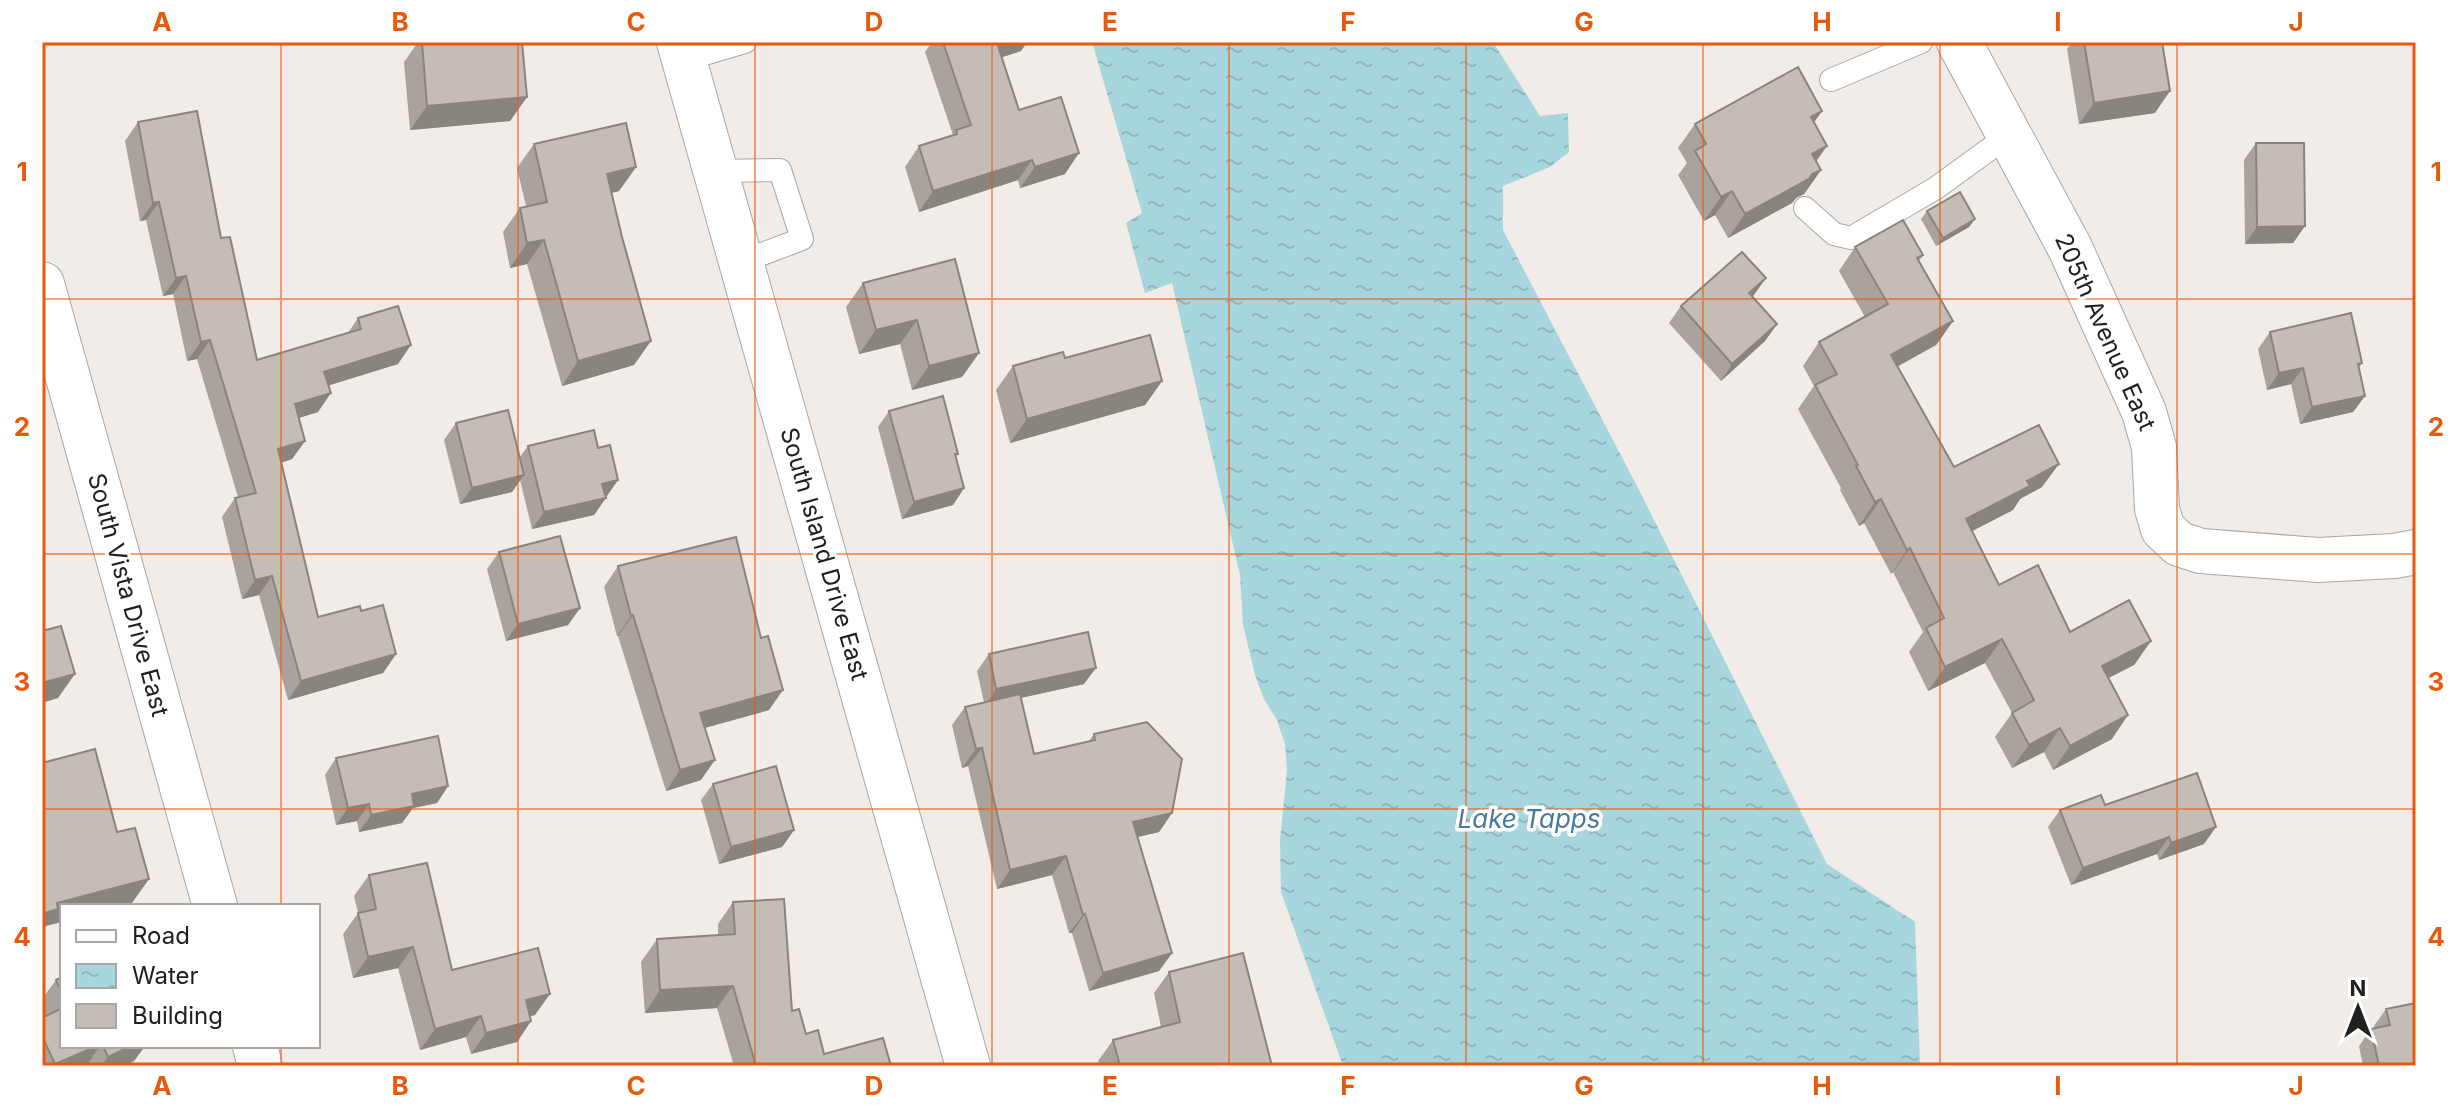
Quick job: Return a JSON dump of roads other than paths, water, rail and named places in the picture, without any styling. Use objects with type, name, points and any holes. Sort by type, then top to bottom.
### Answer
[{"type":"street","name":"205th Avenue East","points":[[1959,42],[2070,248],[2144,412],[2154,447],[2157,509],[2163,529],[2179,544],[2201,551],[2318,560],[2416,552]]},
{"type":"street","name":"South Island Drive East","points":[[681,51],[968,1066]]},
{"type":"street","name":"South Vista Drive East","points":[[42,284],[214,904]]},
{"type":"lane","points":[[681,51],[745,42]]},
{"type":"lane","points":[[1831,80],[1921,42]]},
{"type":"lane","points":[[1805,208],[1834,234],[1851,238],[1936,188],[2009,135]]},
{"type":"lane","points":[[715,171],[780,170],[802,239],[741,262]]},
{"type":"water","name":"Lake Tapps","points":[[1092,42],[1493,42],[1540,116],[1568,113],[1569,152],[1550,167],[1503,186],[1503,230],[1638,488],[1827,864],[1915,922],[1920,1066],[1343,1066],[1281,892],[1280,841],[1287,770],[1285,744],[1255,675],[1243,625],[1240,575],[1172,283],[1145,293],[1126,223],[1142,213]]}]
